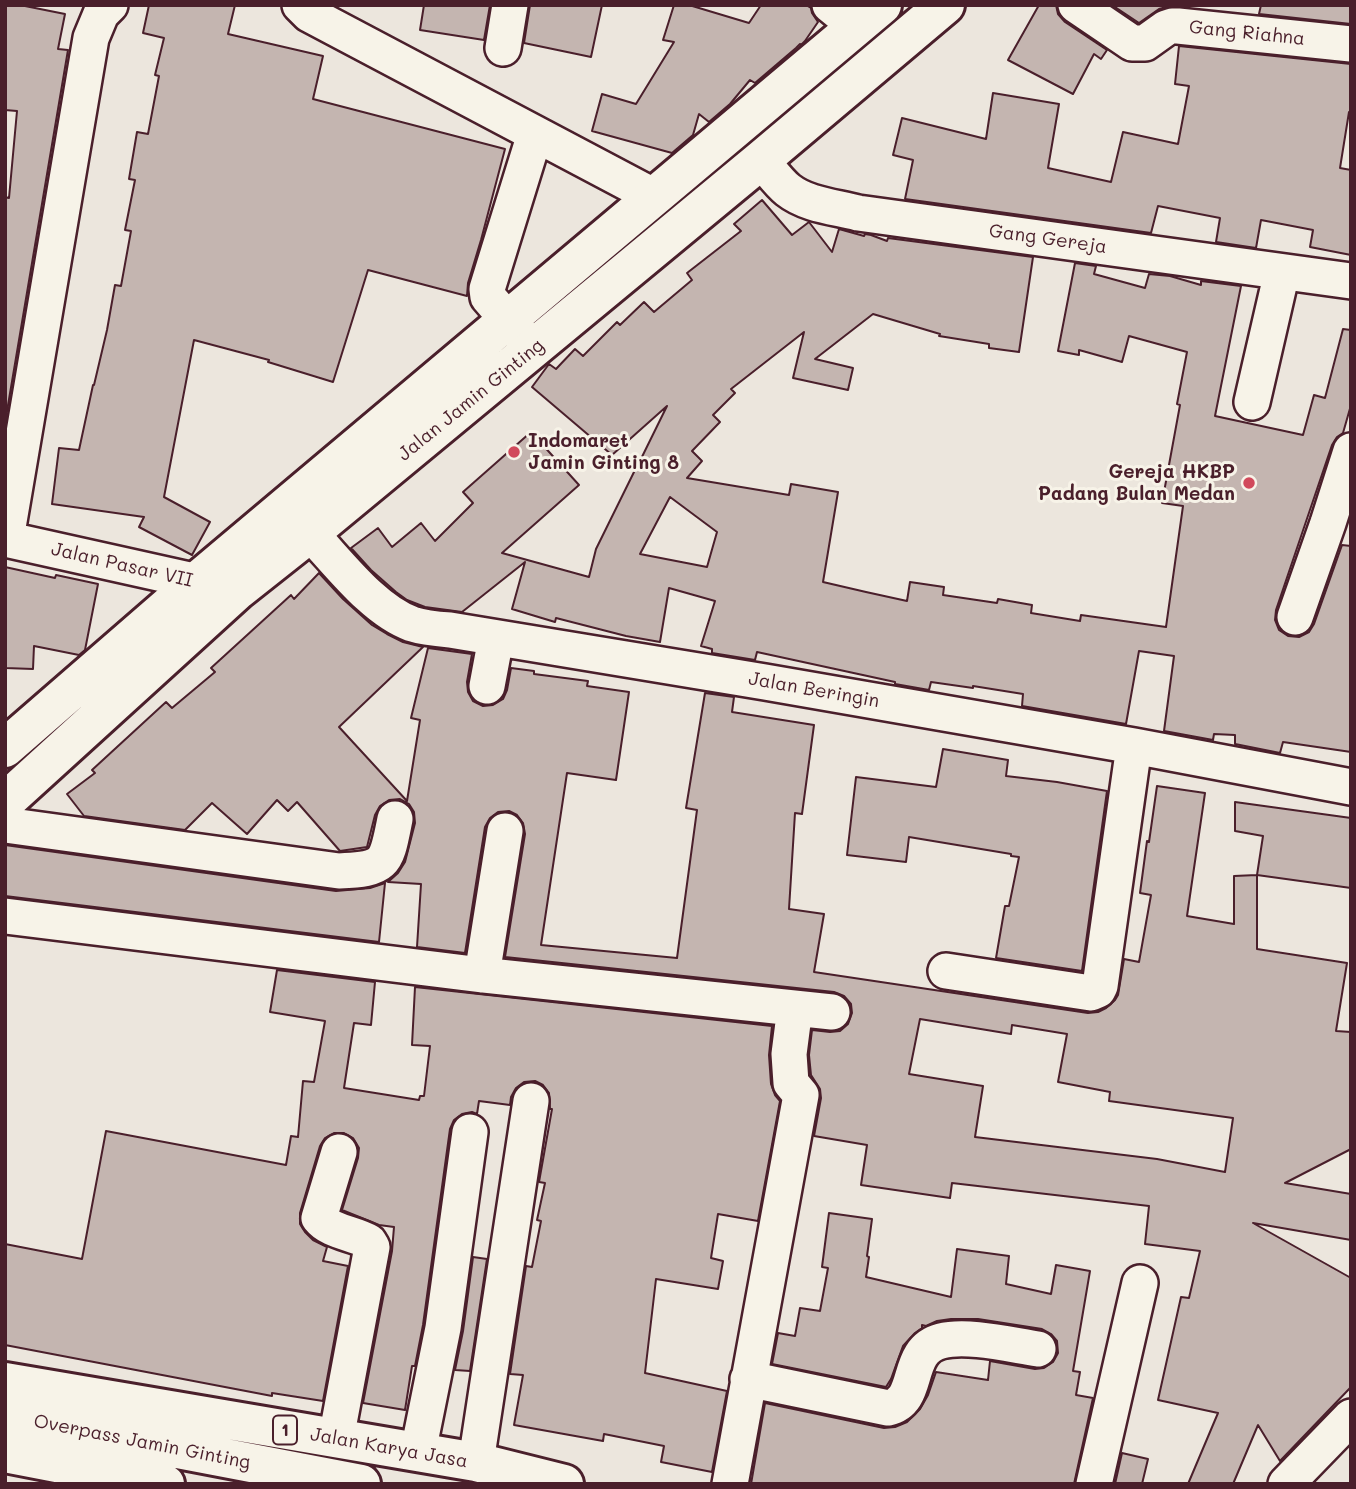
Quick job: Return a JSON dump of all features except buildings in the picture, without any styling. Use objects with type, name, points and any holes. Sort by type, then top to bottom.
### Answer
[{"type":"main road","name":"Jalan Jamin Ginting","points":[[5,802],[238,590],[533,349],[945,5]]},
{"type":"main road","name":"Jalan Jamin Ginting","points":[[5,748],[196,582],[729,135],[856,12]]},
{"type":"main road","name":"Jalan Karya Jasa","points":[[5,1382],[476,1462],[564,1484]]},
{"type":"main road","name":"Overpass Jamin Ginting","points":[[5,1416],[361,1484]]},
{"type":"main road","name":"Overpass Jamin Ginting","points":[[5,1453],[165,1484]]},
{"type":"street","points":[[6,539],[91,38],[102,14],[110,5]]},
{"type":"street","points":[[300,5],[309,14],[653,196]]},
{"type":"street","points":[[503,48],[510,5]]},
{"type":"street","name":"Gang Riahna","points":[[1076,5],[1132,43],[1139,44],[1150,40],[1166,28],[1178,26],[1351,44]]},
{"type":"street","points":[[533,349],[488,297],[486,289],[535,134]]},
{"type":"street","name":"Gang Gereja","points":[[761,160],[791,192],[804,199],[858,213],[1351,281]]},
{"type":"street","points":[[1252,402],[1282,272]]},
{"type":"street","points":[[1295,617],[1339,525],[1351,451]]},
{"type":"street","name":"Jalan Beringin","points":[[310,533],[370,597],[400,619],[422,627],[779,684],[1351,787]]},
{"type":"street","name":"Jalan Pasar VII","points":[[6,539],[238,590]]},
{"type":"street","points":[[487,686],[496,638]]},
{"type":"street","points":[[946,971],[1091,993],[1098,989],[1134,746]]},
{"type":"street","points":[[5,825],[339,871],[366,870],[382,861],[389,849],[395,819]]},
{"type":"street","points":[[482,975],[505,831]]},
{"type":"street","points":[[5,916],[482,975],[832,1012]]},
{"type":"street","points":[[730,1484],[801,1095],[791,1083],[789,1054],[793,1023]]},
{"type":"street","points":[[476,1462],[531,1101]]},
{"type":"street","points":[[418,1452],[443,1328],[470,1132]]},
{"type":"street","points":[[336,1439],[372,1247],[369,1242],[329,1226],[319,1218],[339,1152]]},
{"type":"street","points":[[1094,1484],[1140,1283]]},
{"type":"street","points":[[748,1379],[888,1408],[897,1406],[905,1398],[917,1362],[932,1345],[953,1339],[968,1339],[1038,1349]]},
{"type":"street","points":[[1286,1484],[1351,1418]]},
{"type":"place","name":"Indomaret Jamin Ginting 8","points":[[514,452]]},
{"type":"place","name":"Gereja HKBP Padang Bulan Medan","points":[[1249,483]]}]
